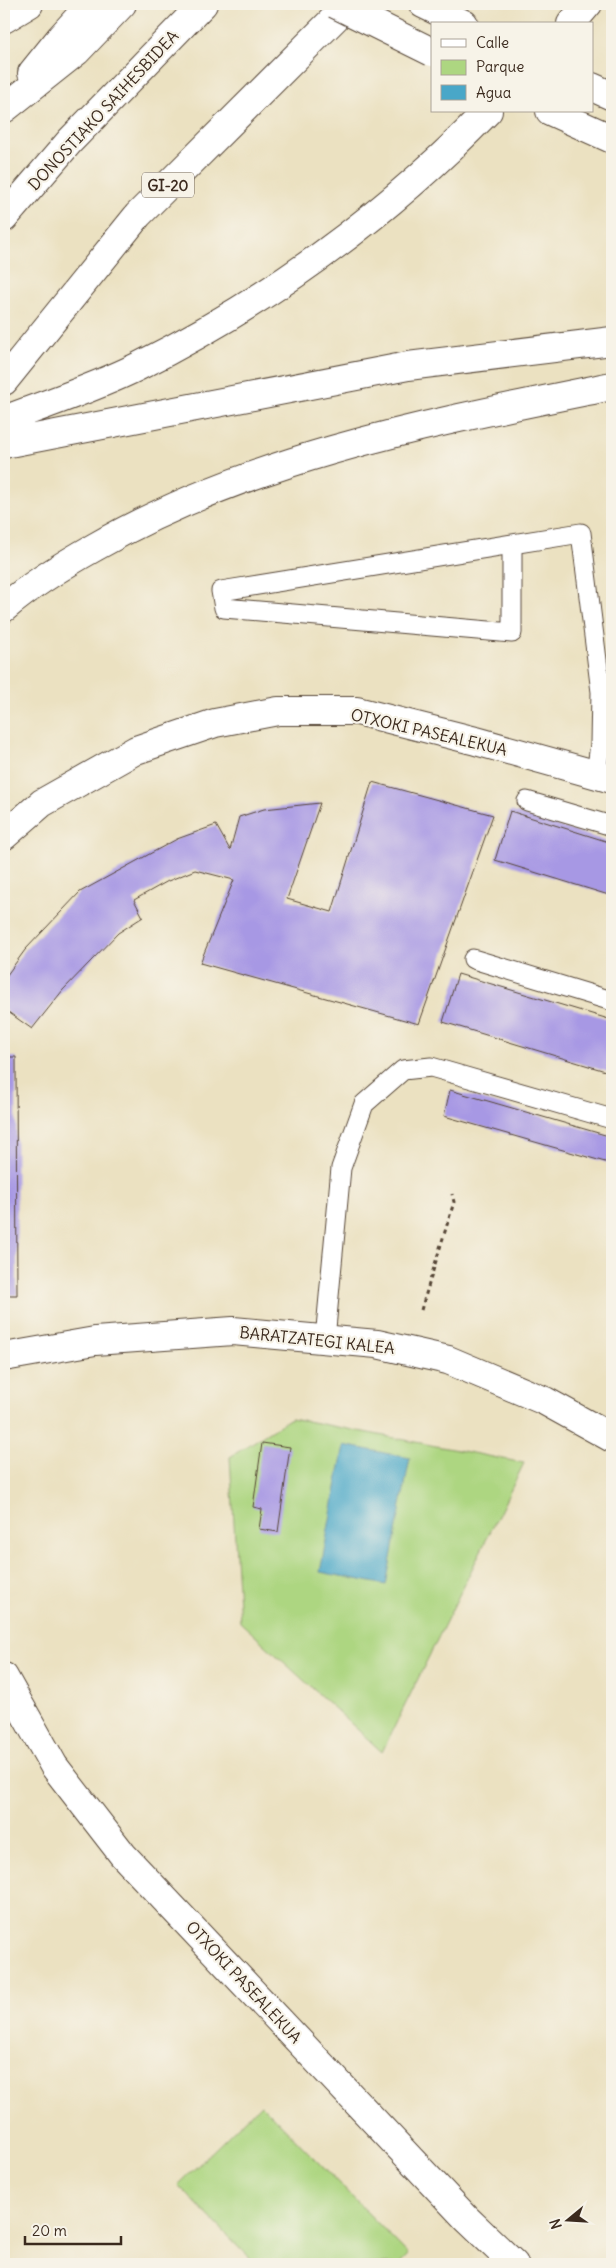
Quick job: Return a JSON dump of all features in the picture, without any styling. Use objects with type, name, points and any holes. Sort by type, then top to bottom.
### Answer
[{"type":"main road","points":[[4,19],[29,4]]},
{"type":"main road","points":[[5,109],[61,37],[92,4]]},
{"type":"main road","points":[[5,109],[77,51],[122,4]]},
{"type":"main road","name":"DONOSTIAKO SAIHESBIDEA","points":[[4,218],[70,141],[203,4]]},
{"type":"main road","points":[[336,4],[431,52]]},
{"type":"main road","name":"GI-20","points":[[4,381],[138,215],[349,4]]},
{"type":"main road","points":[[424,4],[460,22]]},
{"type":"main road","points":[[573,22],[588,4]]},
{"type":"main road","points":[[594,88],[612,96]]},
{"type":"main road","points":[[4,420],[136,367],[226,319],[286,280],[378,211],[417,180],[487,112]]},
{"type":"main road","points":[[557,115],[612,139]]},
{"type":"main road","points":[[4,444],[408,366],[612,341]]},
{"type":"main road","points":[[4,608],[70,561],[125,530],[185,501],[247,478],[346,446],[448,420],[612,386]]},
{"type":"main road","name":"OTXOKI PASEALEKUA","points":[[4,836],[42,803],[136,750],[216,723],[278,711],[357,711],[476,741],[604,777]]},
{"type":"main road","name":"BARATZATEGI KALEA","points":[[4,1357],[95,1341],[233,1331],[377,1344],[448,1360],[545,1401],[612,1438]]},
{"type":"main road","name":"OTXOKI PASEALEKUA","points":[[4,1677],[54,1766],[123,1855],[467,2219],[514,2264]]},
{"type":"lane","points":[[512,544],[512,633],[224,608],[221,591],[250,586],[512,544],[581,533],[601,692],[600,744],[604,777]]},
{"type":"lane","points":[[527,801],[612,826]]},
{"type":"lane","points":[[473,960],[612,1001]]},
{"type":"lane","points":[[325,1339],[341,1168],[364,1104],[403,1070],[431,1067],[612,1119]]},
{"type":"path","points":[[420,1310],[454,1202],[452,1194]]},
{"type":"green space","points":[[291,1418],[524,1463],[382,1752],[240,1622],[230,1457]]},
{"type":"green space","points":[[261,2104],[409,2255],[400,2264],[256,2264],[178,2185]]},
{"type":"water","points":[[344,1445],[410,1458],[386,1585],[320,1572]]},
{"type":"building","points":[[372,782],[493,815],[419,1024],[200,963],[234,880],[195,870],[168,881],[134,900],[143,917],[118,933],[63,990],[32,1029],[4,1009],[4,979],[25,950],[80,892],[177,839],[216,825],[230,850],[239,817],[264,809],[320,803],[287,899],[332,912]]},
{"type":"building","points":[[510,811],[612,843],[612,896],[495,860]]},
{"type":"building","points":[[458,974],[612,1020],[612,1073],[443,1022]]},
{"type":"building","points":[[4,1057],[16,1057],[17,1295],[4,1295]]},
{"type":"building","points":[[450,1090],[612,1137],[612,1164],[444,1116]]},
{"type":"building","points":[[262,1443],[290,1447],[278,1532],[259,1529],[262,1509],[253,1507]]}]
